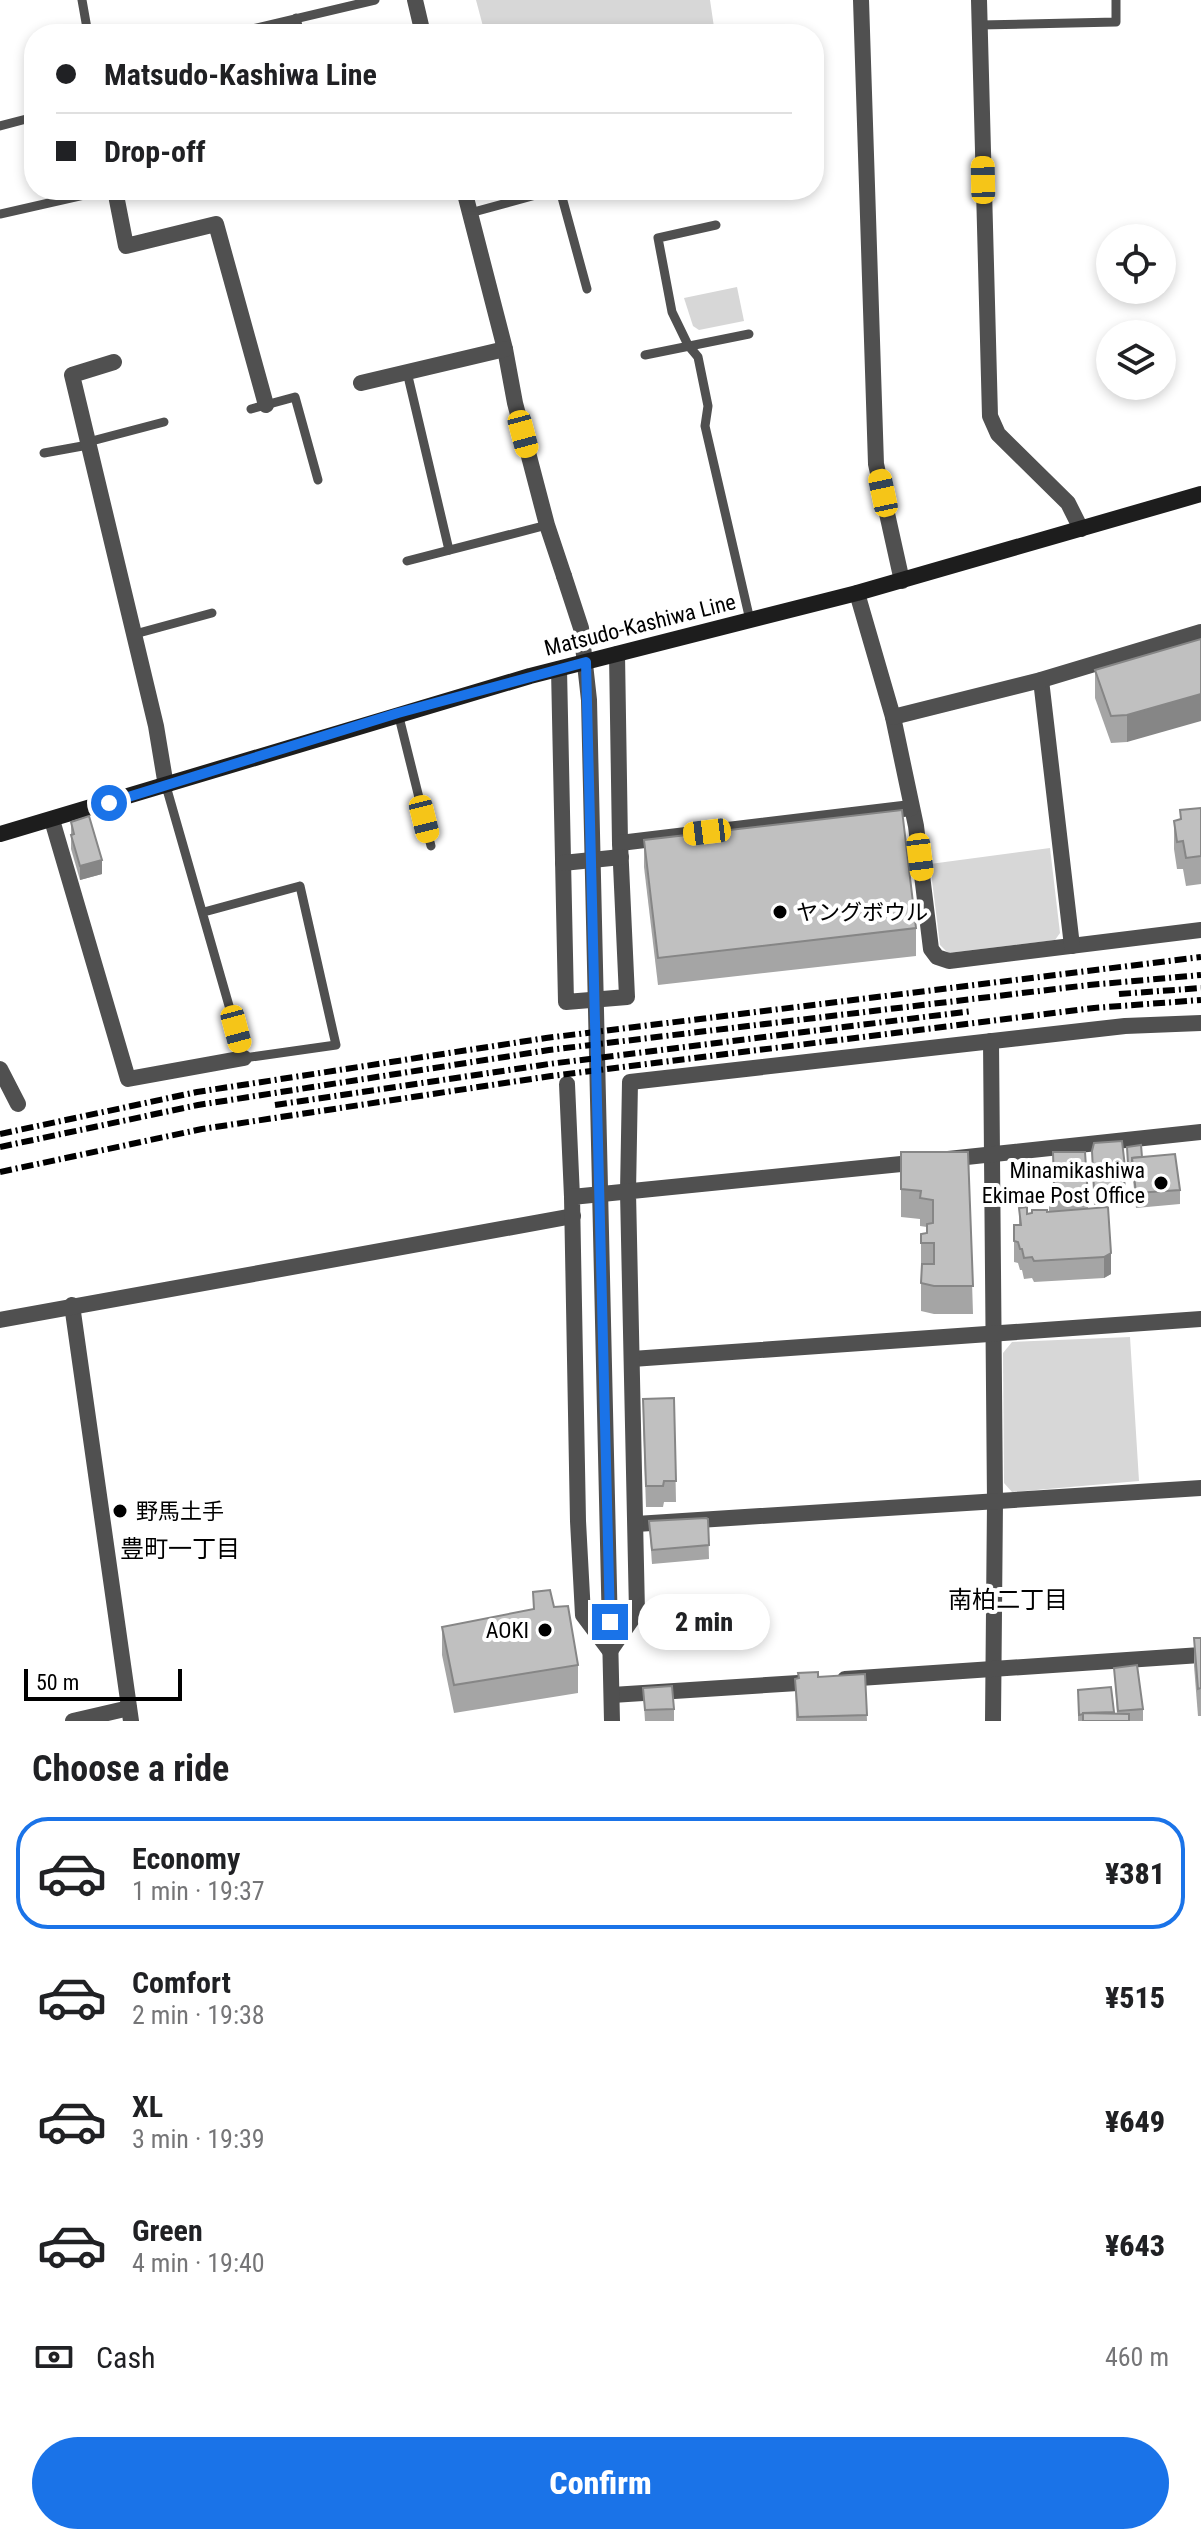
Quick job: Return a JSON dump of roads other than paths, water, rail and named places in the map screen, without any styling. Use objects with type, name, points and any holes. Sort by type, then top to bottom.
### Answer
[{"type":"main road","name":"Matsudo-Kashiwa Line","points":[[0,834],[398,713],[902,581],[1201,494]]},
{"type":"street","points":[[415,0],[421,24]]},
{"type":"street","points":[[861,0],[876,464],[902,581]]},
{"type":"street","points":[[979,0],[990,416],[998,434],[1068,503],[1081,529]]},
{"type":"street","points":[[117,200],[126,246],[216,224],[259,407]]},
{"type":"street","points":[[467,200],[505,349],[515,403],[547,525],[581,628],[586,662],[612,1721]]},
{"type":"street","points":[[361,383],[505,349]]},
{"type":"street","points":[[114,362],[72,375],[135,634],[166,786]]},
{"type":"street","points":[[857,593],[893,717],[911,808],[931,949],[937,957],[949,961],[1201,930]]},
{"type":"street","points":[[893,717],[1041,680],[1201,632]]},
{"type":"street","points":[[559,669],[566,1002],[627,997],[620,850],[617,654]]},
{"type":"street","points":[[1041,680],[1072,946]]},
{"type":"street","points":[[563,863],[620,850],[911,808]]},
{"type":"street","points":[[52,820],[128,1079],[244,1058]]},
{"type":"street","points":[[610,1651],[637,1612],[628,1192],[630,1082],[1125,1026],[1201,1023]]},
{"type":"street","points":[[991,1041],[995,1501],[993,1721]]},
{"type":"street","points":[[0,1069],[18,1104]]},
{"type":"street","points":[[567,1084],[583,1615],[610,1651]]},
{"type":"street","points":[[572,1197],[1201,1132]]},
{"type":"street","points":[[0,1320],[573,1216]]},
{"type":"street","points":[[72,1305],[130,1714],[73,1721]]},
{"type":"street","points":[[632,1359],[1201,1319]]},
{"type":"street","points":[[636,1524],[1201,1488]]},
{"type":"street","points":[[612,1695],[1201,1655]]},
{"type":"lane","points":[[82,0],[86,24]]},
{"type":"lane","points":[[272,24],[375,0]]},
{"type":"lane","points":[[979,25],[1116,22],[1116,0]]},
{"type":"lane","points":[[296,18],[298,24]]},
{"type":"lane","points":[[0,126],[24,120]]},
{"type":"lane","points":[[0,214],[62,200]]},
{"type":"lane","points":[[470,213],[519,200]]},
{"type":"lane","points":[[560,200],[587,289]]},
{"type":"lane","points":[[716,225],[658,238],[672,312],[688,345],[698,357],[708,406],[705,426],[750,620]]},
{"type":"lane","points":[[645,355],[749,334]]},
{"type":"lane","points":[[407,372],[449,550]]},
{"type":"lane","points":[[259,407],[295,397],[318,480]]},
{"type":"lane","points":[[44,453],[164,422]]},
{"type":"lane","points":[[407,561],[547,525]]},
{"type":"lane","points":[[135,634],[212,613]]},
{"type":"lane","points":[[398,713],[431,846]]},
{"type":"lane","points":[[166,786],[244,1058],[336,1045],[300,886],[204,912]]},
{"type":"railway","points":[[0,1134],[197,1092],[546,1038],[1201,957]]},
{"type":"railway","points":[[0,1147],[198,1105],[549,1050],[1089,985],[1201,975]]},
{"type":"railway","points":[[1119,994],[1201,988]]},
{"type":"railway","points":[[0,1172],[202,1129],[551,1076],[1094,1008],[1201,1000]]},
{"type":"railway","points":[[275,1105],[549,1064],[972,1011]]},
{"type":"place","name":"ヤングボウル","points":[[780,912]]},
{"type":"place","name":"Minamikashiwa Ekimae Post Office","points":[[1161,1183]]},
{"type":"place","name":"野馬土手","points":[[120,1511]]},
{"type":"place","name":"AOKI","points":[[545,1630]]},
{"type":"district","name":"豊町一丁目","points":[[180,1549]]},
{"type":"district","name":"南柏二丁目","points":[[1008,1600]]}]
